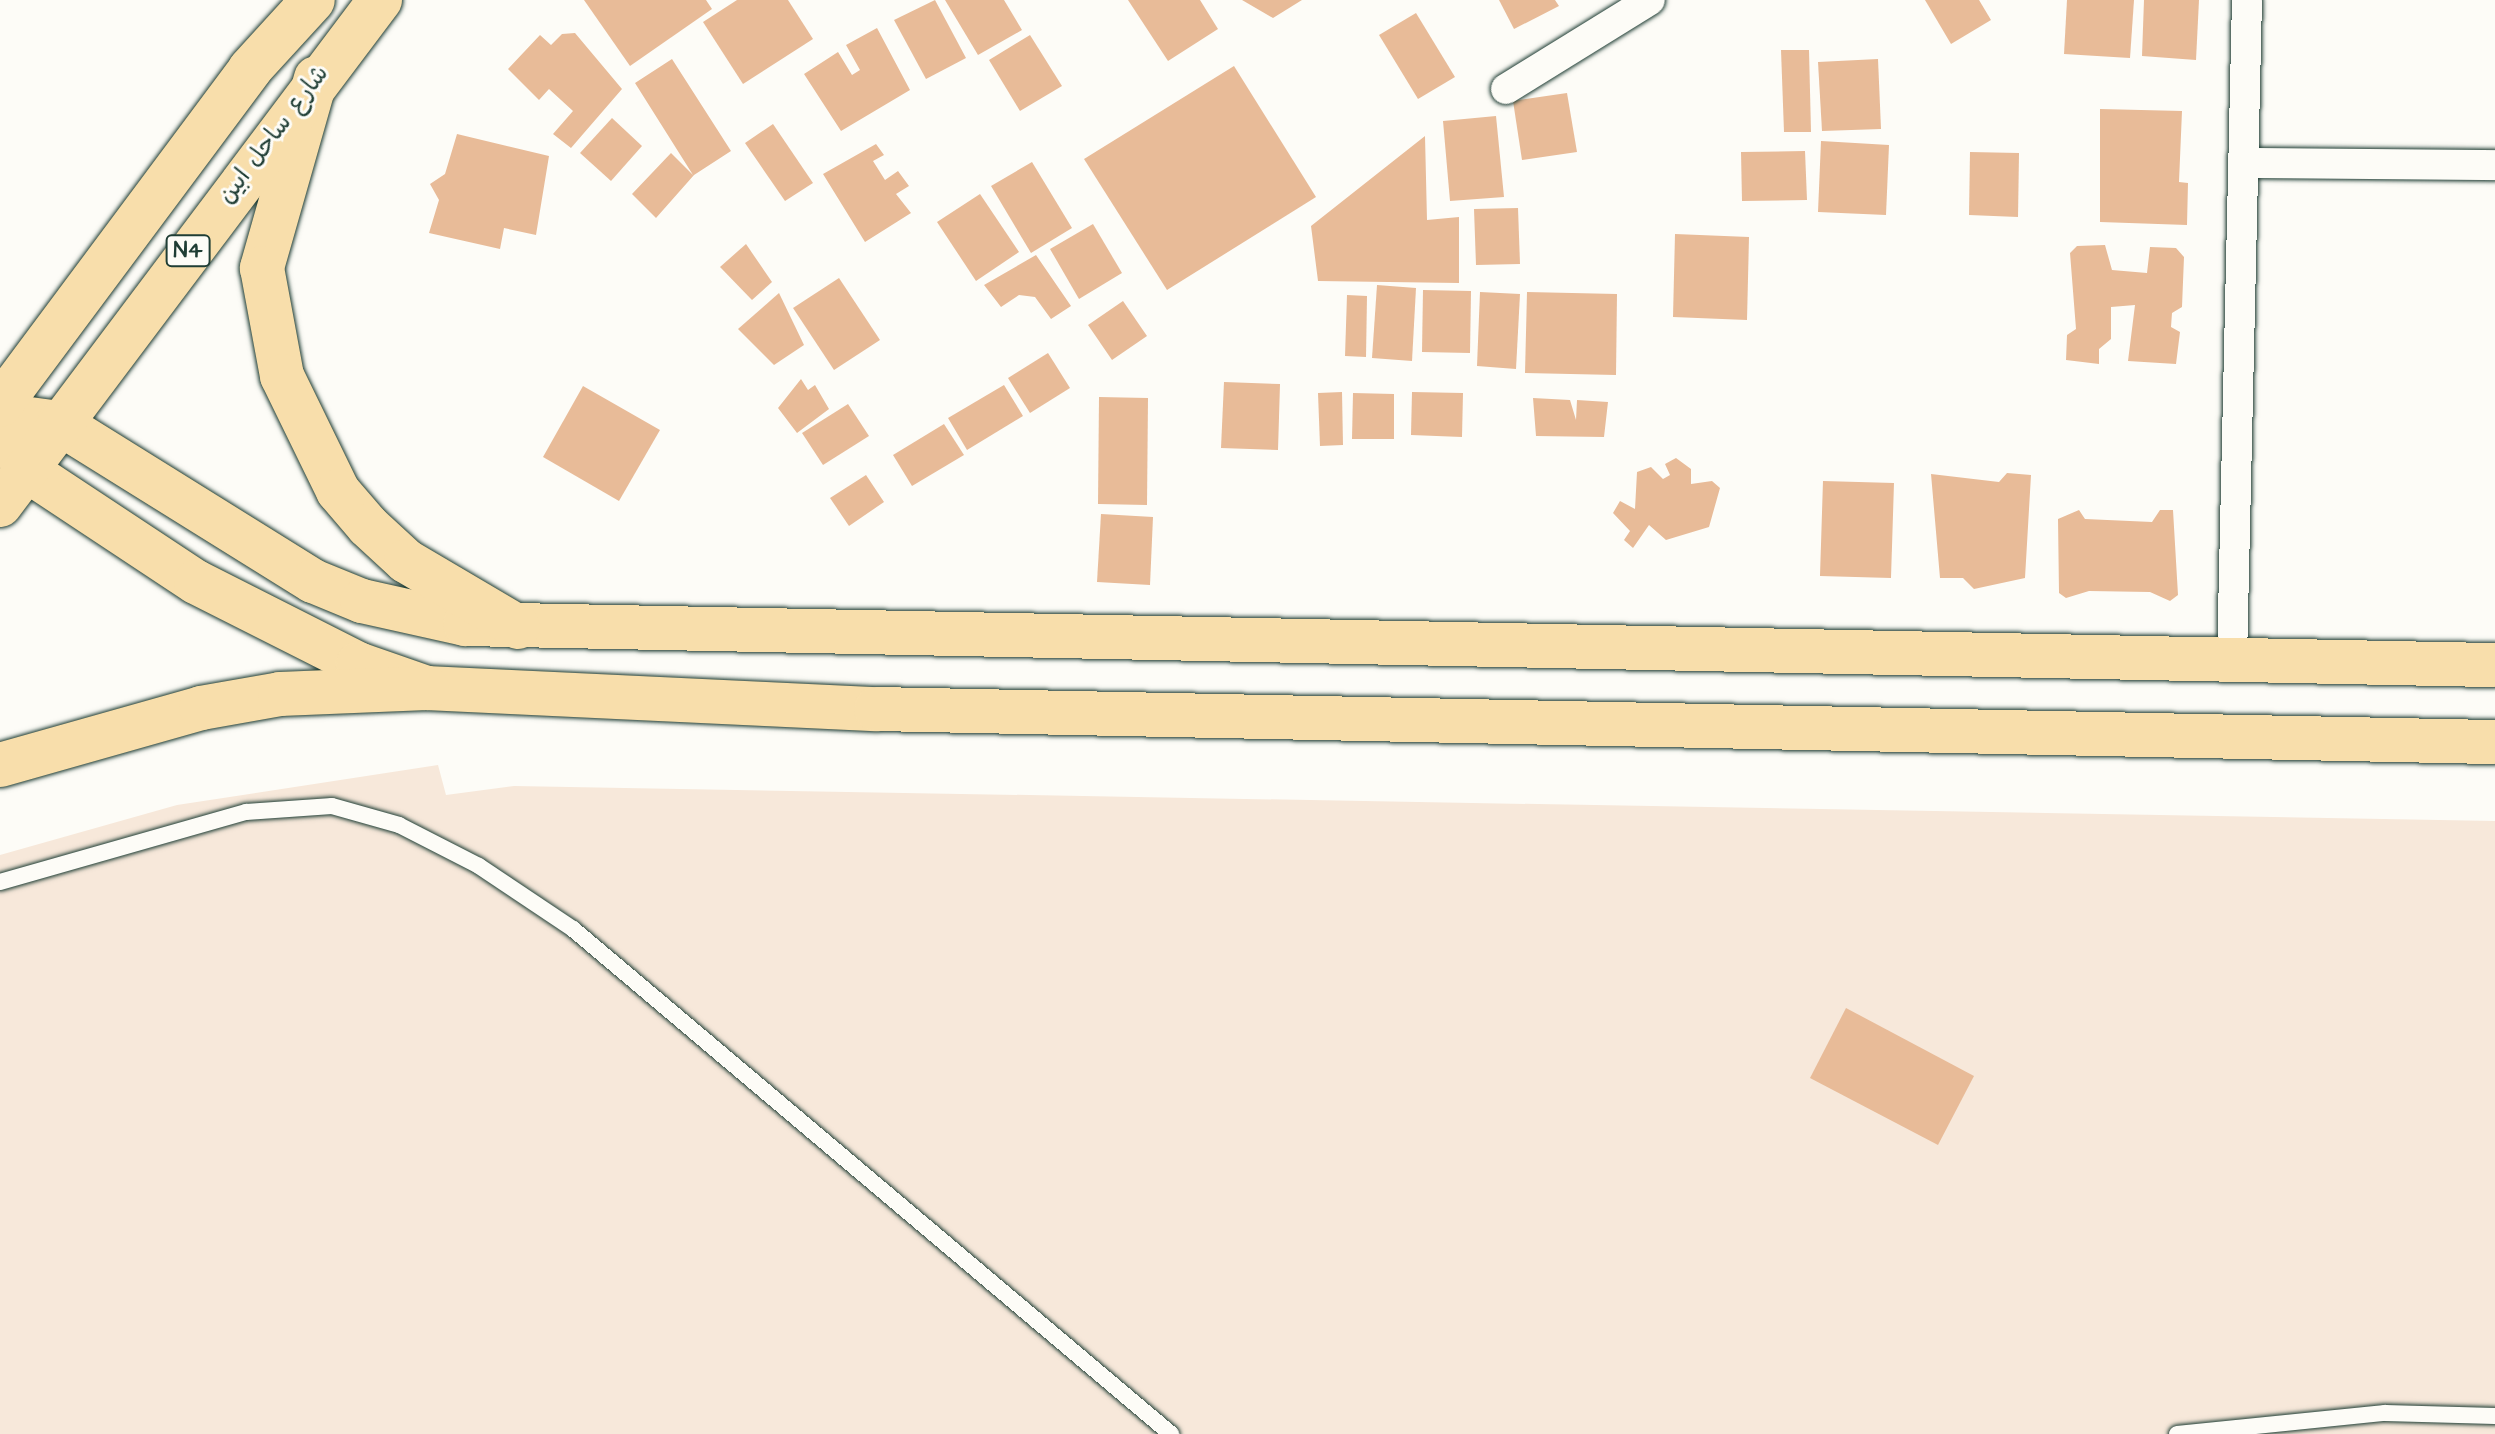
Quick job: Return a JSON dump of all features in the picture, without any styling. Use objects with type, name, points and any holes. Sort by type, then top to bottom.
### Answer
[{"type":"main road","name":"N4","points":[[0,405],[250,69],[313,0]]},
{"type":"main road","name":"شارع ساحل ابين","points":[[0,505],[316,78],[380,0]]},
{"type":"main road","points":[[316,78],[262,268],[282,376],[338,491],[368,526],[406,561],[518,627]]},
{"type":"main road","points":[[0,415],[59,423],[313,581],[413,616],[518,627],[2495,665]]},
{"type":"main road","points":[[0,426],[28,471],[196,582],[358,664],[427,688]]},
{"type":"main road","points":[[0,765],[201,708],[280,694],[427,688],[876,709],[2495,742]]},
{"type":"street","points":[[1506,89],[1650,0]]},
{"type":"street","points":[[2232,660],[2247,0]]},
{"type":"street","points":[[2244,163],[2495,165]]},
{"type":"lane","points":[[0,882],[246,812],[332,806],[399,825],[512,885],[573,929],[1171,1434]]},
{"type":"lane","points":[[2177,1434],[2385,1413],[2495,1416]]},
{"type":"shaded area","points":[[438,765],[446,795],[514,786],[2495,821],[2495,1434],[0,1434],[0,855],[177,805]]},
{"type":"building","points":[[584,0],[706,0],[712,9],[630,66]]},
{"type":"building","points":[[737,0],[788,0],[813,39],[743,84],[703,22]]},
{"type":"building","points":[[935,0],[966,58],[926,79],[894,20]]},
{"type":"building","points":[[945,0],[1004,0],[1022,30],[978,55]]},
{"type":"building","points":[[1128,0],[1200,0],[1218,29],[1168,61]]},
{"type":"building","points":[[1242,0],[1302,0],[1273,18]]},
{"type":"building","points":[[1499,0],[1555,0],[1559,6],[1514,29]]},
{"type":"building","points":[[1925,0],[1979,0],[1991,20],[1951,44]]},
{"type":"building","points":[[2067,0],[2134,0],[2130,58],[2064,54]]},
{"type":"building","points":[[2144,0],[2199,0],[2196,60],[2142,56]]},
{"type":"building","points":[[1416,13],[1455,77],[1418,99],[1379,35]]},
{"type":"building","points":[[877,28],[910,90],[841,131],[804,74],[838,52],[852,75],[860,70],[846,45]]},
{"type":"building","points":[[575,33],[622,89],[571,148],[553,134],[573,111],[549,89],[539,100],[508,69],[540,35],[551,45],[562,34]]},
{"type":"building","points":[[1030,35],[1062,86],[1020,111],[989,60]]},
{"type":"building","points":[[1781,50],[1809,50],[1811,132],[1784,132]]},
{"type":"building","points":[[672,59],[731,151],[694,175],[656,218],[632,194],[671,153],[693,175],[635,83]]},
{"type":"building","points":[[1878,59],[1881,129],[1822,131],[1818,62]]},
{"type":"building","points":[[1234,66],[1316,197],[1167,290],[1084,159]]},
{"type":"building","points":[[1567,93],[1577,152],[1522,160],[1513,101]]},
{"type":"building","points":[[2100,109],[2182,111],[2179,182],[2188,183],[2187,225],[2100,222]]},
{"type":"building","points":[[1496,116],[1504,197],[1450,201],[1443,121]]},
{"type":"building","points":[[612,118],[642,146],[611,181],[580,153]]},
{"type":"building","points":[[773,124],[813,183],[785,201],[745,143]]},
{"type":"building","points":[[457,134],[549,156],[536,235],[504,228],[500,249],[429,233],[439,200],[430,184],[445,174]]},
{"type":"building","points":[[1425,136],[1427,220],[1459,217],[1459,283],[1318,281],[1311,226]]},
{"type":"building","points":[[1821,141],[1889,145],[1886,215],[1818,212]]},
{"type":"building","points":[[876,144],[884,155],[873,161],[885,180],[898,171],[909,186],[896,194],[911,213],[865,242],[823,174]]},
{"type":"building","points":[[1805,151],[1807,200],[1742,201],[1741,152]]},
{"type":"building","points":[[1970,152],[2019,153],[2018,217],[1969,215]]},
{"type":"building","points":[[1032,162],[1072,228],[1031,253],[991,186]]},
{"type":"building","points":[[980,194],[1019,252],[976,281],[937,222]]},
{"type":"building","points":[[1518,208],[1520,264],[1476,265],[1474,209]]},
{"type":"building","points":[[1093,224],[1122,273],[1079,299],[1050,249]]},
{"type":"building","points":[[1675,234],[1749,237],[1747,320],[1673,317]]},
{"type":"building","points":[[746,244],[772,282],[752,300],[720,267]]},
{"type":"building","points":[[2105,245],[2112,270],[2147,273],[2150,247],[2176,248],[2184,257],[2182,307],[2172,313],[2171,327],[2180,332],[2176,364],[2128,361],[2135,305],[2111,307],[2111,339],[2099,349],[2099,364],[2066,360],[2067,335],[2076,329],[2070,253],[2077,246]]},
{"type":"building","points":[[1036,255],[1071,306],[1051,319],[1035,297],[1019,295],[1001,307],[984,285]]},
{"type":"building","points":[[839,278],[880,340],[834,370],[793,308]]},
{"type":"building","points":[[1377,285],[1416,288],[1412,361],[1372,358]]},
{"type":"building","points":[[1423,290],[1471,291],[1470,353],[1422,352]]},
{"type":"building","points":[[1480,292],[1520,294],[1516,369],[1477,366]]},
{"type":"building","points":[[1527,292],[1617,294],[1616,375],[1525,373]]},
{"type":"building","points":[[779,293],[804,345],[774,365],[738,329]]},
{"type":"building","points":[[1347,295],[1367,296],[1366,357],[1345,356]]},
{"type":"building","points":[[1123,301],[1147,336],[1112,360],[1088,325]]},
{"type":"building","points":[[1048,353],[1070,388],[1030,413],[1008,378]]},
{"type":"building","points":[[801,379],[808,390],[815,385],[829,409],[797,433],[778,408]]},
{"type":"building","points":[[1224,382],[1280,384],[1278,450],[1221,448]]},
{"type":"building","points":[[1004,385],[1023,416],[967,450],[948,418]]},
{"type":"building","points":[[583,386],[660,430],[619,501],[543,457]]},
{"type":"building","points":[[1342,392],[1343,445],[1320,446],[1318,393]]},
{"type":"building","points":[[1412,392],[1463,393],[1462,437],[1411,435]]},
{"type":"building","points":[[1353,393],[1394,394],[1394,439],[1352,439]]},
{"type":"building","points":[[1099,397],[1148,398],[1147,505],[1098,504]]},
{"type":"building","points":[[1533,398],[1570,400],[1576,420],[1577,400],[1608,402],[1604,437],[1536,436]]},
{"type":"building","points":[[848,404],[869,436],[823,465],[802,433]]},
{"type":"building","points":[[944,424],[964,455],[912,486],[893,455]]},
{"type":"building","points":[[1676,458],[1691,469],[1691,484],[1712,481],[1720,488],[1709,527],[1666,540],[1649,525],[1633,548],[1624,540],[1630,531],[1613,513],[1620,501],[1635,509],[1637,472],[1651,467],[1663,479],[1670,475],[1665,464]]},
{"type":"building","points":[[2007,473],[2031,475],[2025,578],[1974,589],[1963,578],[1940,578],[1931,474],[1999,482]]},
{"type":"building","points":[[866,475],[884,502],[849,526],[830,498]]},
{"type":"building","points":[[1823,481],[1894,483],[1891,578],[1820,576]]},
{"type":"building","points":[[2079,510],[2085,519],[2152,522],[2160,510],[2173,510],[2178,595],[2170,601],[2150,592],[2089,591],[2066,598],[2059,593],[2058,519]]},
{"type":"building","points":[[1101,514],[1153,517],[1150,585],[1097,582]]},
{"type":"building","points":[[1846,1008],[1974,1076],[1938,1145],[1810,1078]]}]
